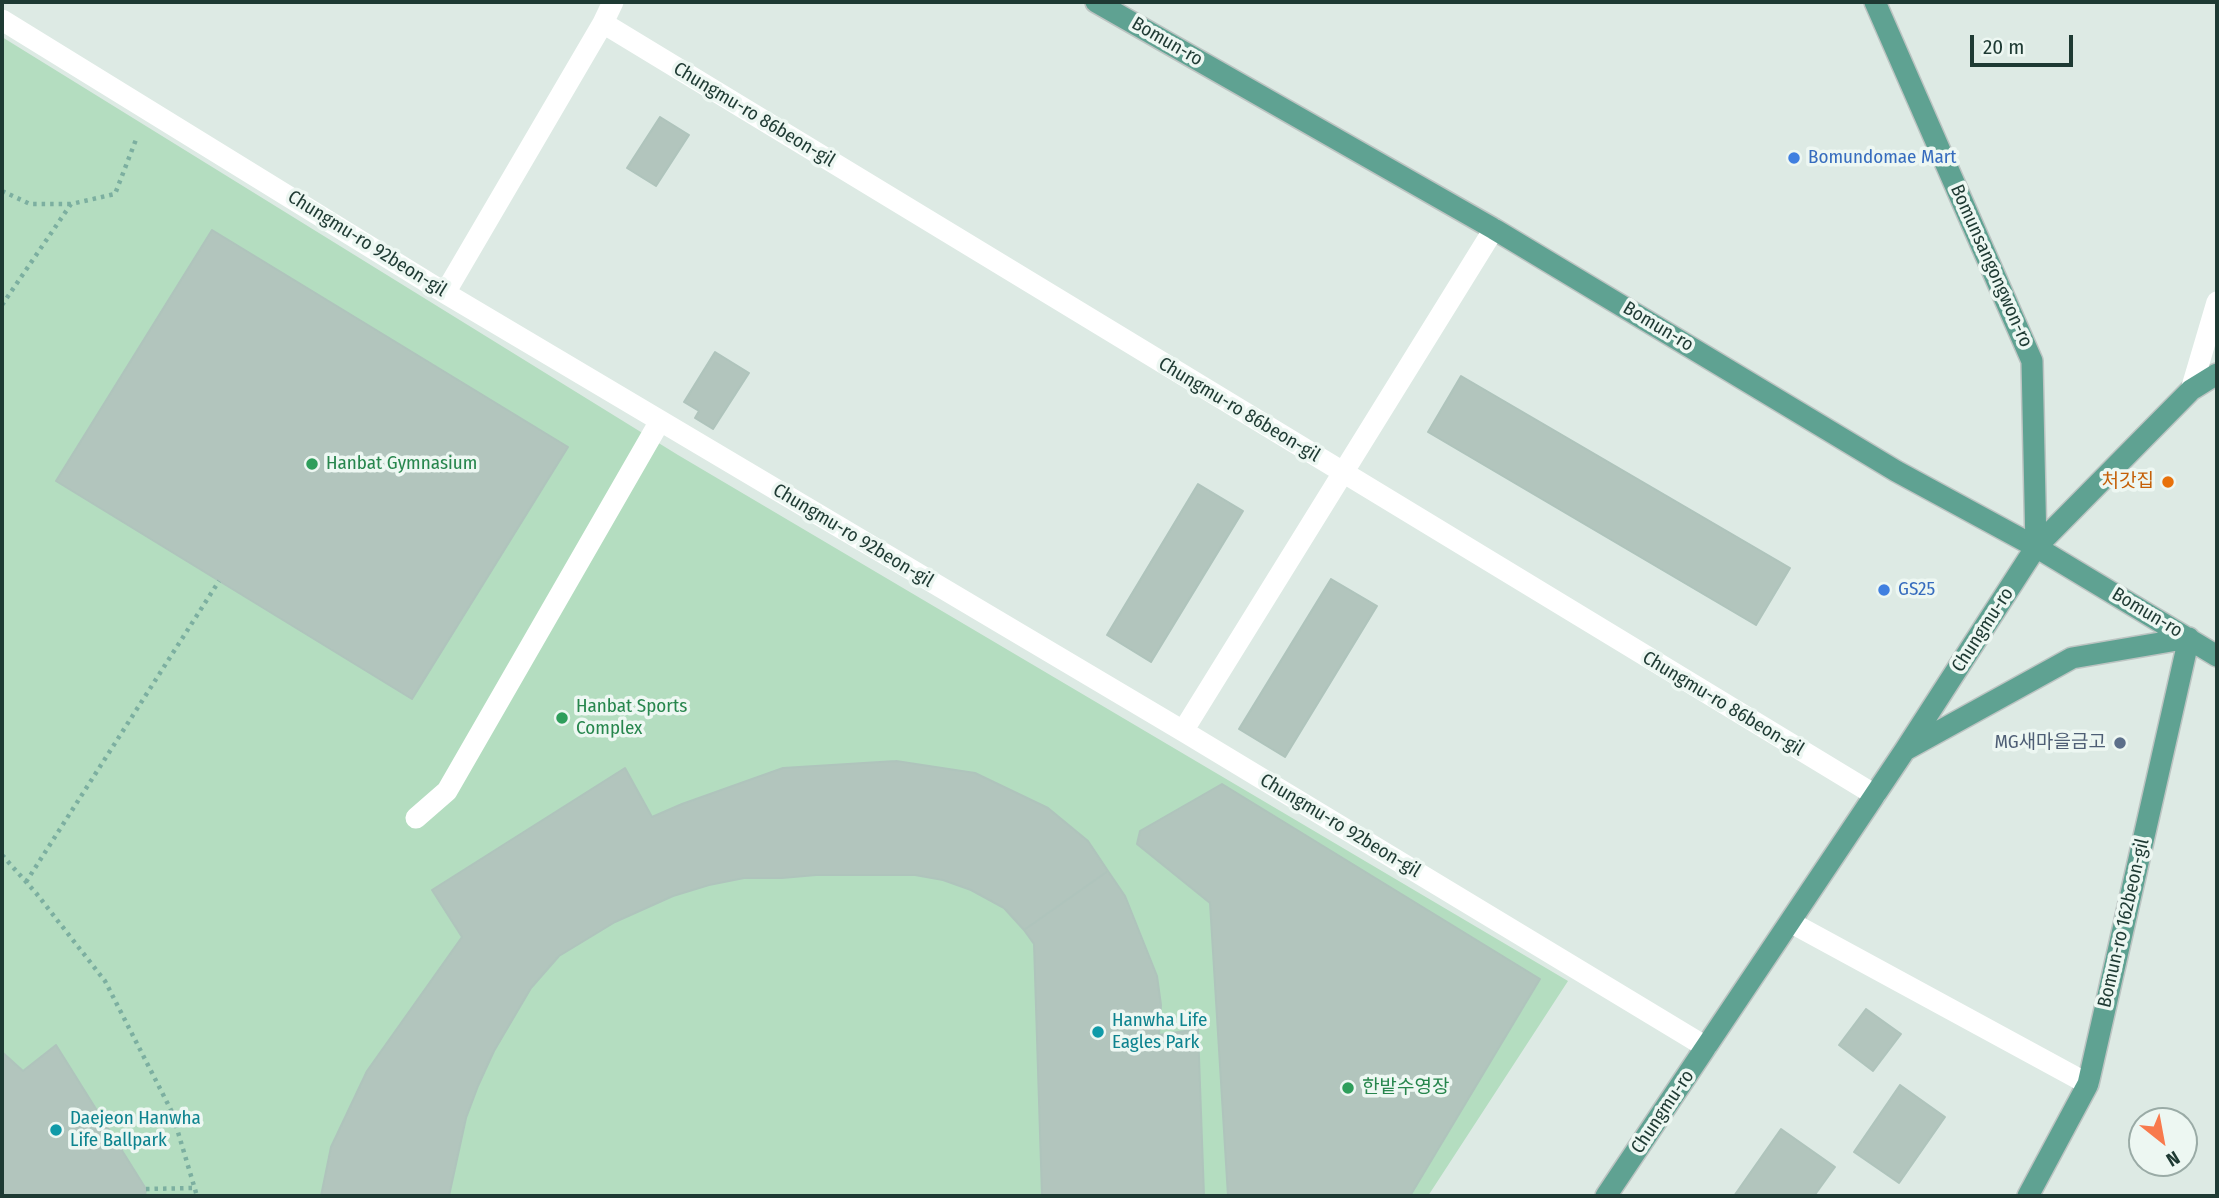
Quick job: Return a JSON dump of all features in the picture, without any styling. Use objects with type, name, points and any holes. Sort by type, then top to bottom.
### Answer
[{"type":"main road","name":"Bomun-ro","points":[[1096,2],[1494,229],[1896,471],[2036,547],[2217,656]]},
{"type":"main road","name":"Bomunsangongwon-ro","points":[[1875,2],[2032,361],[2036,547]]},
{"type":"main road","name":"Chungmu-ro","points":[[1606,1196],[1906,750],[2036,547],[2191,390],[2217,374]]},
{"type":"main road","points":[[1906,750],[2071,658],[2189,638]]},
{"type":"main road","name":"Bomun-ro 162beon-gil","points":[[2028,1196],[2088,1084],[2189,638]]},
{"type":"street","points":[[445,292],[613,2]]},
{"type":"street","name":"Chungmu-ro 92beon-gil","points":[[2,20],[445,292],[1183,731],[1706,1047]]},
{"type":"street","name":"Chungmu-ro 86beon-gil","points":[[603,23],[1875,795]]},
{"type":"street","points":[[1183,731],[1494,229]]},
{"type":"street","points":[[2191,390],[2217,302]]},
{"type":"street","points":[[416,818],[447,791],[660,421]]},
{"type":"street","points":[[1790,922],[2088,1084]]},
{"type":"path","points":[[2,191],[30,204],[71,204],[115,194],[148,110]]},
{"type":"path","points":[[2,305],[71,204]]},
{"type":"path","points":[[26,881],[219,581]]},
{"type":"path","points":[[2,855],[26,881],[105,981],[172,1112],[197,1196]]},
{"type":"path","points":[[146,1189],[194,1188]]},
{"type":"green space","name":"Hanbat Sports Complex","points":[[2,37],[678,455],[1568,981],[1428,1196],[2,1196]]},
{"type":"building","points":[[660,117],[689,135],[656,186],[627,168]]},
{"type":"building","name":"Hanbat Gymnasium","points":[[212,230],[568,447],[412,699],[56,481]]},
{"type":"building","points":[[715,352],[749,373],[713,429],[695,418],[699,411],[684,402]]},
{"type":"building","points":[[1461,376],[1790,568],[1756,625],[1428,432]]},
{"type":"building","points":[[1198,484],[1243,511],[1151,662],[1107,635]]},
{"type":"building","points":[[1331,579],[1377,606],[1285,757],[1239,729]]},
{"type":"building","points":[[896,761],[975,773],[1048,808],[1088,841],[1108,871],[1024,930],[1004,908],[971,890],[943,880],[915,875],[744,878],[673,896],[615,922],[559,956],[531,988],[494,1051],[478,1086],[466,1118],[449,1196],[321,1196],[331,1147],[367,1071],[462,937],[432,890],[625,768],[652,817],[783,768]]},
{"type":"building","name":"한밭수영장","points":[[1222,784],[1540,979],[1410,1196],[1228,1196],[1210,903],[1137,844],[1140,831]]},
{"type":"building","name":"Hanwha Life Eagles Park","points":[[1108,871],[1125,896],[1157,976],[1161,1005],[1159,1035],[1198,1029],[1204,1196],[1042,1196],[1034,944],[1024,930]]},
{"type":"building","points":[[1866,1009],[1901,1034],[1873,1071],[1839,1045]]},
{"type":"building","name":"Daejeon Hanwha Life Ballpark","points":[[56,1045],[146,1189],[145,1196],[2,1196],[2,1052],[23,1071]]},
{"type":"building","points":[[1900,1085],[1945,1117],[1899,1183],[1854,1152]]},
{"type":"building","points":[[1781,1129],[1835,1167],[1814,1196],[1734,1196]]},
{"type":"place","name":"Bomundomae Mart","points":[[1794,158]]},
{"type":"place","name":"Hanbat Gymnasium","points":[[312,464]]},
{"type":"place","name":"처갓집","points":[[2168,482]]},
{"type":"place","name":"GS25","points":[[1884,590]]},
{"type":"place","name":"Hanbat Sports Complex","points":[[562,718]]},
{"type":"place","name":"MG새마을금고","points":[[2120,743]]},
{"type":"place","name":"Hanwha Life Eagles Park","points":[[1098,1032]]},
{"type":"place","name":"한밭수영장","points":[[1348,1088]]},
{"type":"place","name":"Daejeon Hanwha Life Ballpark","points":[[56,1130]]}]
